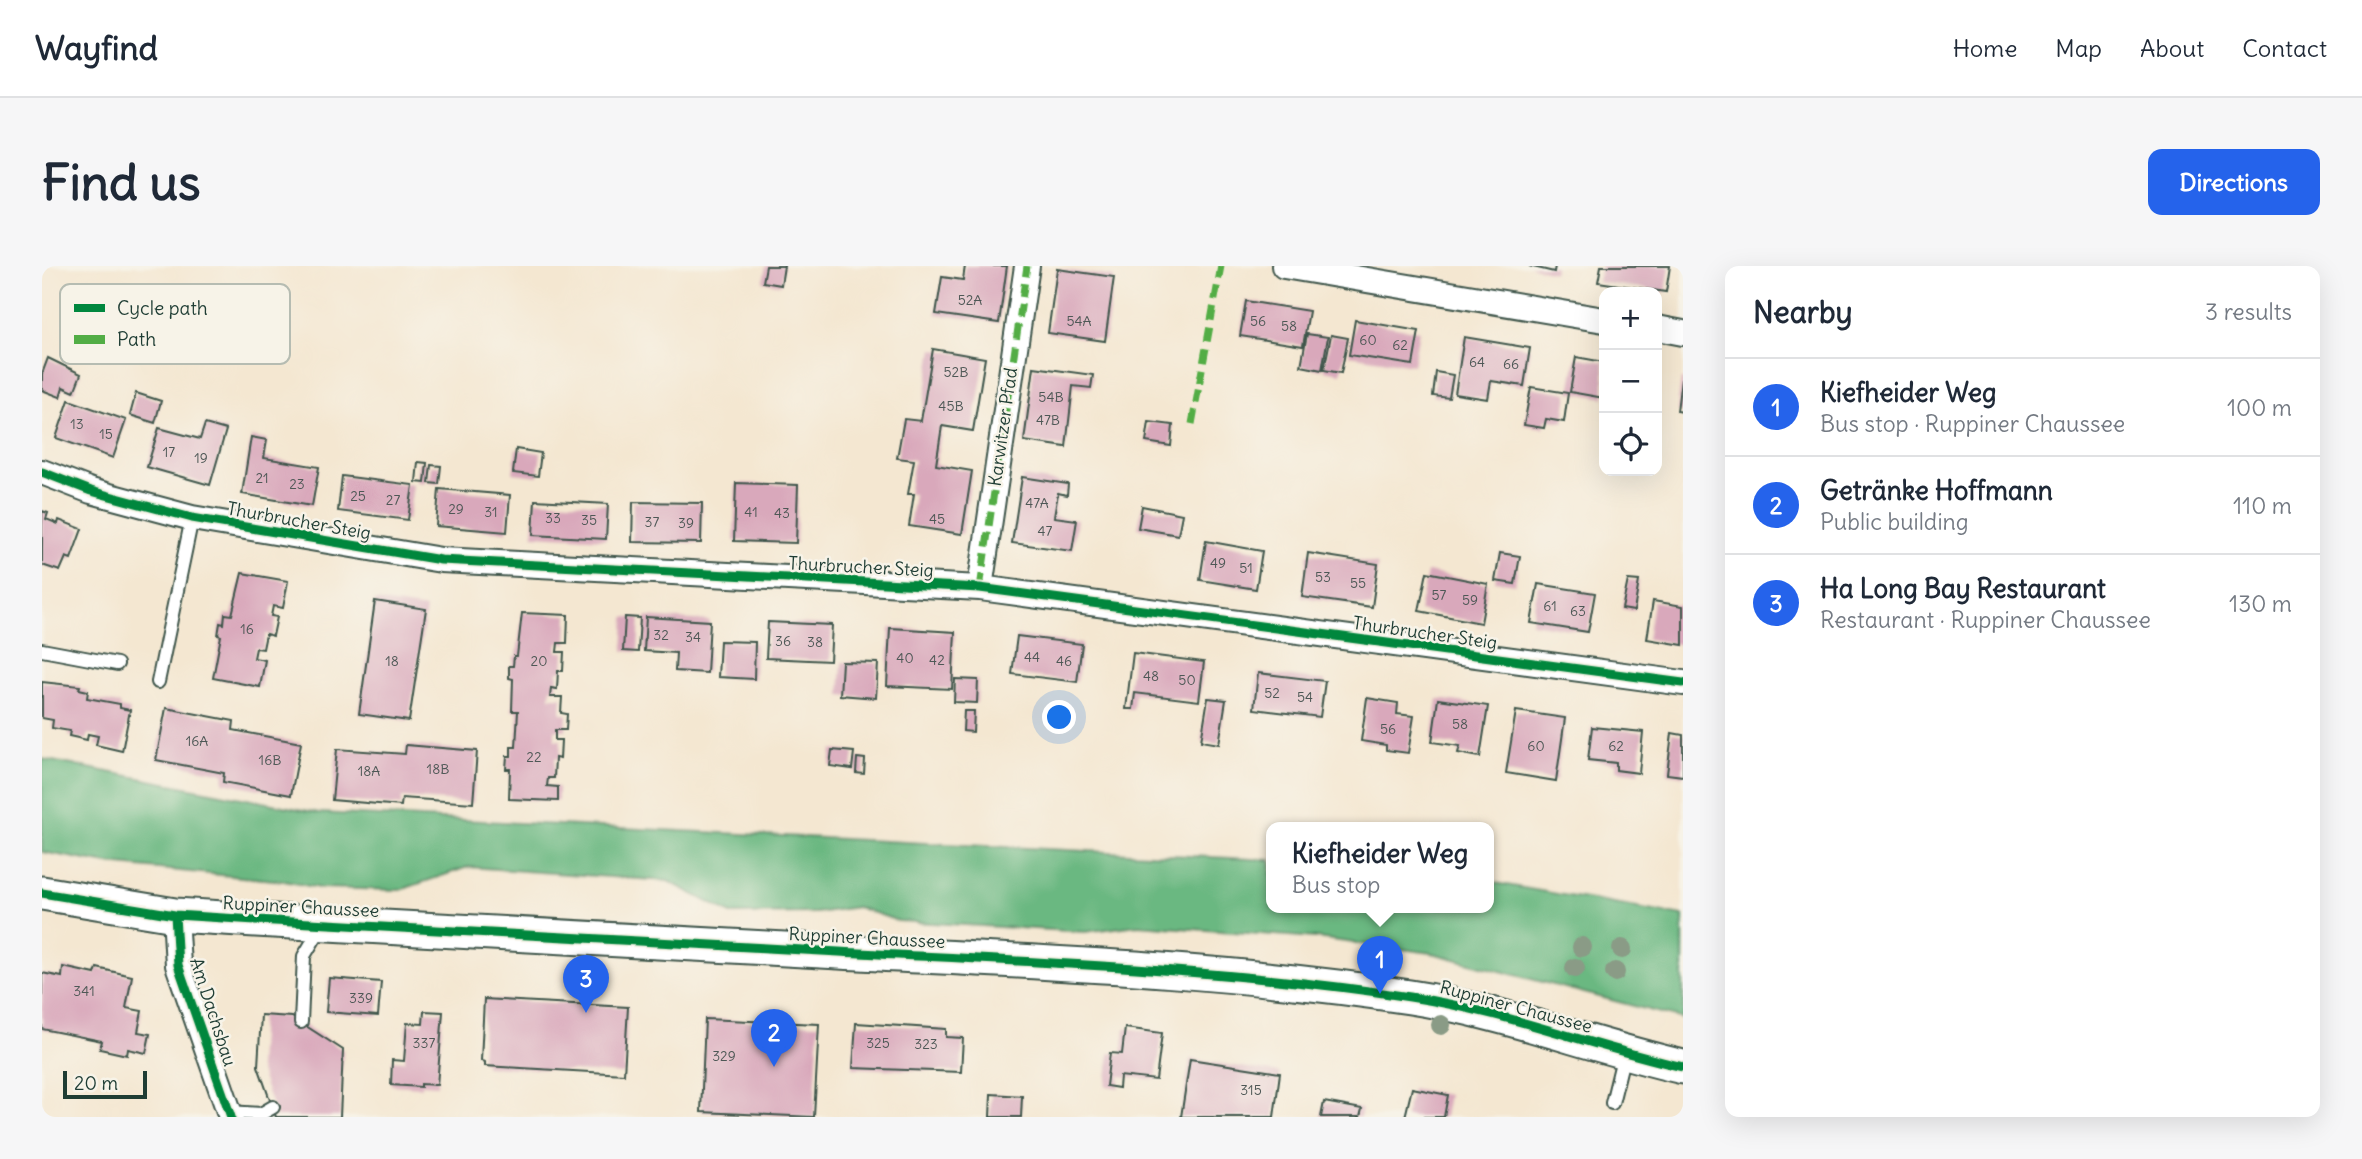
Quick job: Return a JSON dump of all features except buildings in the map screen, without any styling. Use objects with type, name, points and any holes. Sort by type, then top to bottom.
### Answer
[{"type":"main road","name":"Ruppiner Chaussee","points":[[42,893],[175,915],[1024,961],[1194,973],[1426,1000],[1489,1012],[1624,1053],[1683,1067]]},
{"type":"street","name":"Karwitzer Pfad","points":[[980,588],[1027,266]]},
{"type":"street","points":[[1284,266],[1599,319]]},
{"type":"street","points":[[1662,329],[1683,333]]},
{"type":"street","name":"Thurbrucher Steig","points":[[42,472],[91,491],[192,518],[377,551],[475,564],[980,588],[1683,683]]},
{"type":"street","name":"Am Dachsbau","points":[[175,915],[178,965],[230,1115]]},
{"type":"lane","points":[[158,682],[192,518]]},
{"type":"lane","points":[[42,650],[117,664]]},
{"type":"lane","points":[[301,1022],[304,956],[323,924]]},
{"type":"lane","points":[[1612,1103],[1624,1053]]},
{"type":"lane","points":[[230,1115],[261,1114],[273,1107]]},
{"type":"green space","points":[[42,759],[319,813],[1266,860],[1266,913],[1494,913],[1494,883],[1683,916],[1683,1019],[1432,953],[1316,938],[1138,925],[1085,932],[898,921],[857,907],[816,913],[731,914],[668,881],[468,867],[400,890],[319,888],[284,881],[108,864],[42,852]]},
{"type":"marked path","points":[[980,588],[1027,266]]},
{"type":"marked path","points":[[1192,424],[1221,266]]},
{"type":"cycle path","points":[[42,472],[91,491],[192,518],[441,560],[980,588],[1683,683]]},
{"type":"cycle path","points":[[42,893],[175,915],[1053,963],[1268,979],[1445,1003],[1683,1067]]},
{"type":"cycle path","points":[[175,915],[178,965],[231,1117]]},
{"type":"place","name":"Kiefheider Weg","points":[[1380,994]]},
{"type":"place","name":"Ha Long Bay Restaurant","points":[[586,1013]]},
{"type":"place","name":"Getränke Hoffmann","points":[[774,1067]]}]
